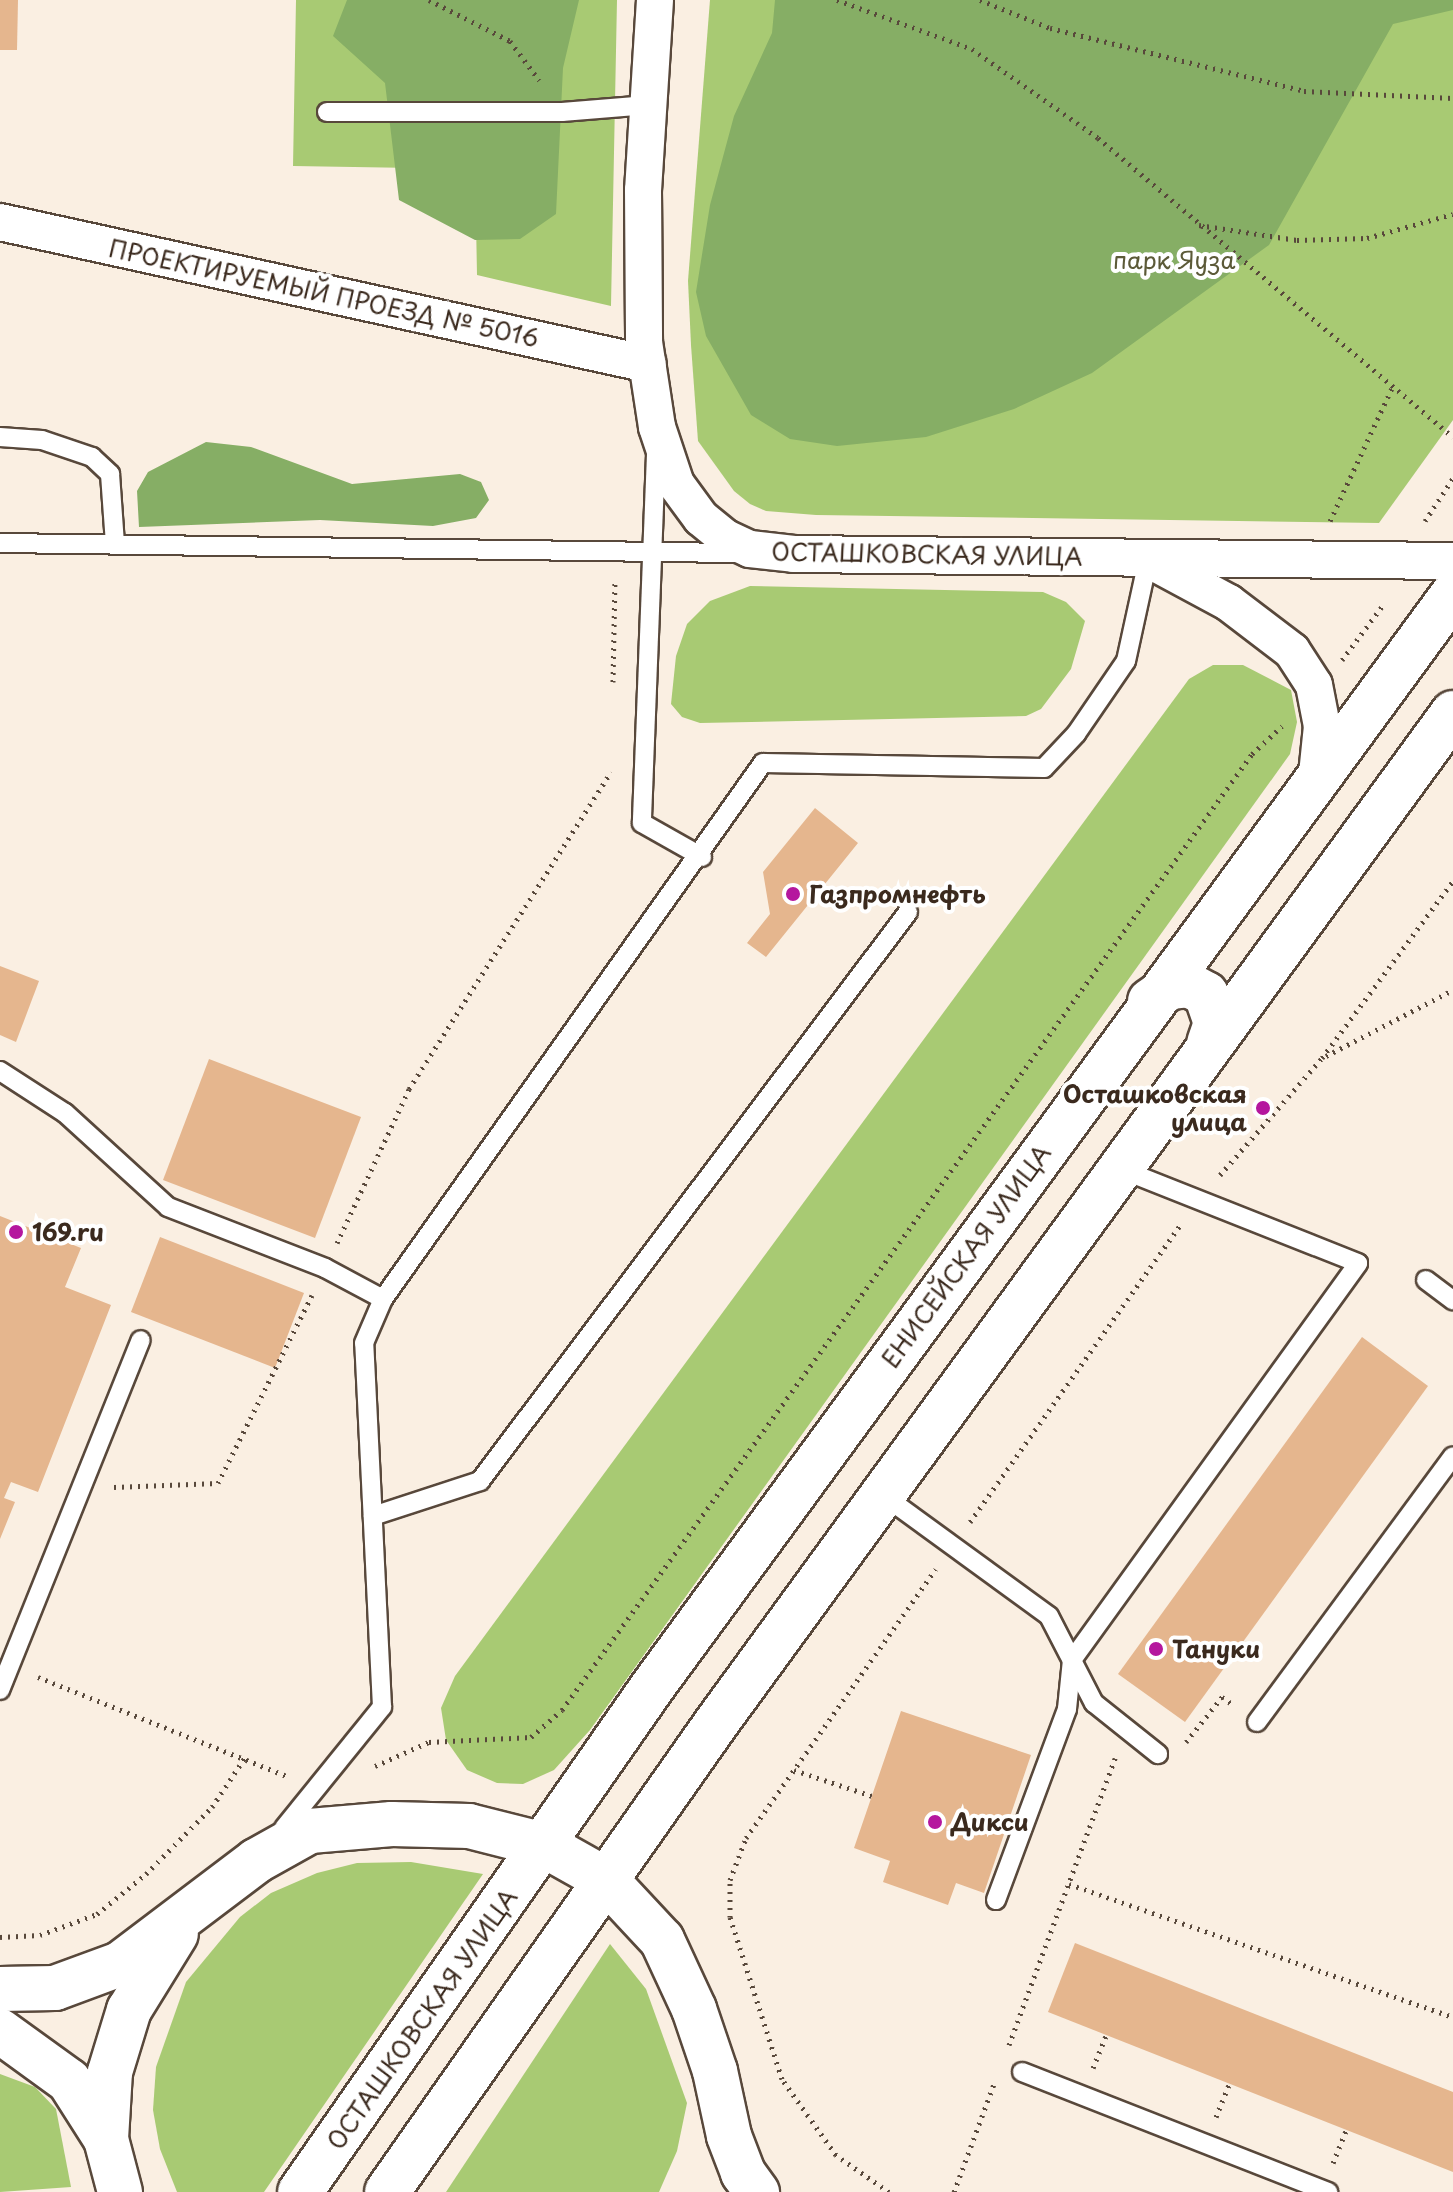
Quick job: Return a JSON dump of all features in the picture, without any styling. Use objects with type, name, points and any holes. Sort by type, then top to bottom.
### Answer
[{"type":"main road","name":"ЕНИСЕЙСКАЯ УЛИЦА","points":[[544,1845],[627,1723],[1150,1001],[1453,594]]},
{"type":"main road","points":[[387,2192],[882,1494],[1453,713]]},
{"type":"main road","points":[[1150,1001],[1170,987],[1189,985],[1206,994],[1216,1023],[1209,1043]]},
{"type":"main road","points":[[0,1989],[55,1988],[120,1964],[256,1861],[310,1831],[392,1824],[469,1826],[544,1845],[606,1880],[662,1940],[694,2009],[715,2071],[729,2136],[743,2173],[757,2192]]},
{"type":"main road","name":"ОСТАШКОВСКАЯ УЛИЦА","points":[[300,2192],[544,1845]]},
{"type":"main road","points":[[106,2139],[110,2072],[129,2010],[161,1952],[205,1898]]},
{"type":"main road","points":[[0,2031],[69,2081],[106,2139],[120,2192]]},
{"type":"street","name":"ОСТАШКОВСКАЯ УЛИЦА","points":[[655,0],[641,272],[648,364],[657,427],[676,484],[701,518],[750,549],[794,554],[1453,561]]},
{"type":"street","name":"ПРОЕКТИРУЕМЫЙ ПРОЕЗД № 5016","points":[[0,222],[648,364]]},
{"type":"street","points":[[1148,560],[1229,603],[1292,651],[1314,685],[1322,726],[1317,774]]},
{"type":"lane","points":[[327,112],[562,112],[648,105]]},
{"type":"lane","points":[[657,427],[642,823],[702,857]]},
{"type":"lane","points":[[0,437],[42,440],[92,457],[110,474],[115,544]]},
{"type":"lane","points":[[0,543],[794,554]]},
{"type":"lane","points":[[256,1861],[318,1790],[382,1707],[364,1343],[383,1299],[702,857],[763,763],[1044,768],[1076,734],[1126,661],[1148,560]]},
{"type":"lane","points":[[373,1516],[480,1481],[908,912]]},
{"type":"lane","points":[[0,1071],[65,1113],[168,1207],[325,1268],[383,1299]]},
{"type":"lane","points":[[996,1900],[1067,1709],[1072,1660],[1358,1263],[1118,1168]]},
{"type":"lane","points":[[1426,1280],[1453,1300]]},
{"type":"lane","points":[[0,1690],[141,1340]]},
{"type":"lane","points":[[1257,1722],[1453,1456]]},
{"type":"lane","points":[[882,1494],[1049,1616],[1094,1703],[1158,1754]]},
{"type":"lane","points":[[1022,2072],[1328,2192]]},
{"type":"path","points":[[429,0],[510,41],[562,112]]},
{"type":"path","points":[[837,0],[972,49],[1098,138],[1453,437]]},
{"type":"path","points":[[980,0],[1050,28],[1304,91],[1453,98]]},
{"type":"path","points":[[1198,224],[1297,240],[1367,238],[1453,214]]},
{"type":"path","points":[[1325,531],[1392,388]]},
{"type":"path","points":[[1419,531],[1453,478]]},
{"type":"path","points":[[613,686],[616,551]]},
{"type":"path","points":[[8,1666],[246,1756],[318,1790],[429,1742],[531,1737],[562,1710],[1252,754]]},
{"type":"path","points":[[81,1489],[218,1483],[325,1268],[409,1089],[611,775],[611,760]]},
{"type":"path","points":[[889,2192],[836,2155],[782,2079],[730,1917],[730,1880],[746,1838],[1199,1199],[1322,1058],[1453,881]]},
{"type":"path","points":[[1322,1058],[1453,990]]},
{"type":"path","points":[[1158,1754],[1170,1762],[1222,1697],[1257,1722]]},
{"type":"path","points":[[1006,2051],[1126,1729]]},
{"type":"path","points":[[0,1937],[40,1935],[97,1914],[146,1874],[212,1807],[246,1756]]},
{"type":"path","points":[[794,1770],[872,1796]]},
{"type":"path","points":[[1069,1884],[1453,2017]]},
{"type":"path","points":[[954,2192],[996,2079]]},
{"type":"green space","points":[[296,0],[617,0],[611,306],[477,275],[475,169],[293,166]]},
{"type":"green space","points":[[347,0],[579,0],[563,68],[556,214],[520,239],[475,240],[399,200],[385,83],[333,36]]},
{"type":"green space","name":"парк Яуза","points":[[710,0],[1453,0],[1453,420],[1379,523],[816,515],[766,511],[750,504],[734,491],[698,441],[688,281]]},
{"type":"green space","points":[[775,0],[1453,0],[1453,10],[1393,24],[1269,245],[1092,373],[1014,409],[926,437],[837,446],[790,439],[751,415],[706,336],[696,292],[710,205],[734,116],[772,33]]},
{"type":"green space","points":[[206,442],[251,447],[352,484],[460,474],[481,482],[489,500],[476,518],[433,526],[320,520],[139,527],[137,491],[148,472]]},
{"type":"green space","points":[[750,586],[1043,592],[1066,602],[1085,621],[1071,669],[1041,709],[1026,716],[700,723],[682,717],[671,704],[676,656],[687,624],[710,601]]},
{"type":"green space","points":[[1213,665],[1243,665],[1291,690],[1297,722],[1290,754],[590,1730],[554,1770],[523,1784],[497,1783],[467,1770],[446,1740],[441,1708],[455,1676],[1189,679]]},
{"type":"green space","points":[[411,1862],[483,1874],[264,2192],[177,2192],[160,2149],[153,2110],[156,2067],[186,1982],[240,1917],[271,1893],[317,1873],[357,1863]]},
{"type":"green space","points":[[610,1944],[646,1989],[687,2103],[677,2151],[659,2192],[446,2192]]},
{"type":"green space","points":[[0,2074],[35,2087],[56,2109],[71,2187],[0,2192]]},
{"type":"building","points":[[0,0],[18,0],[17,50],[0,50]]},
{"type":"building","points":[[815,808],[858,843],[766,957],[747,943],[770,914],[763,872]]},
{"type":"building","points":[[0,966],[39,981],[16,1042],[0,1035]]},
{"type":"building","points":[[209,1059],[361,1117],[315,1238],[163,1180]]},
{"type":"building","points":[[0,1216],[81,1248],[65,1287],[111,1305],[38,1492],[11,1482],[4,1498],[15,1502],[0,1539]]},
{"type":"building","points":[[160,1237],[304,1293],[275,1368],[131,1312]]},
{"type":"building","points":[[1362,1337],[1428,1386],[1185,1722],[1118,1674]]},
{"type":"building","name":"Дикси","points":[[901,1711],[1031,1755],[984,1893],[956,1883],[948,1905],[883,1882],[890,1861],[854,1848]]},
{"type":"building","points":[[1075,1943],[1453,2092],[1453,2172],[1048,2012]]},
{"type":"place","name":"Газпромнефть","points":[[793,894]]},
{"type":"place","name":"Осташковская улица","points":[[1263,1108]]},
{"type":"place","name":"169.ru","points":[[16,1232]]},
{"type":"place","name":"Тануки","points":[[1156,1649]]},
{"type":"place","name":"Дикси","points":[[935,1822]]}]
